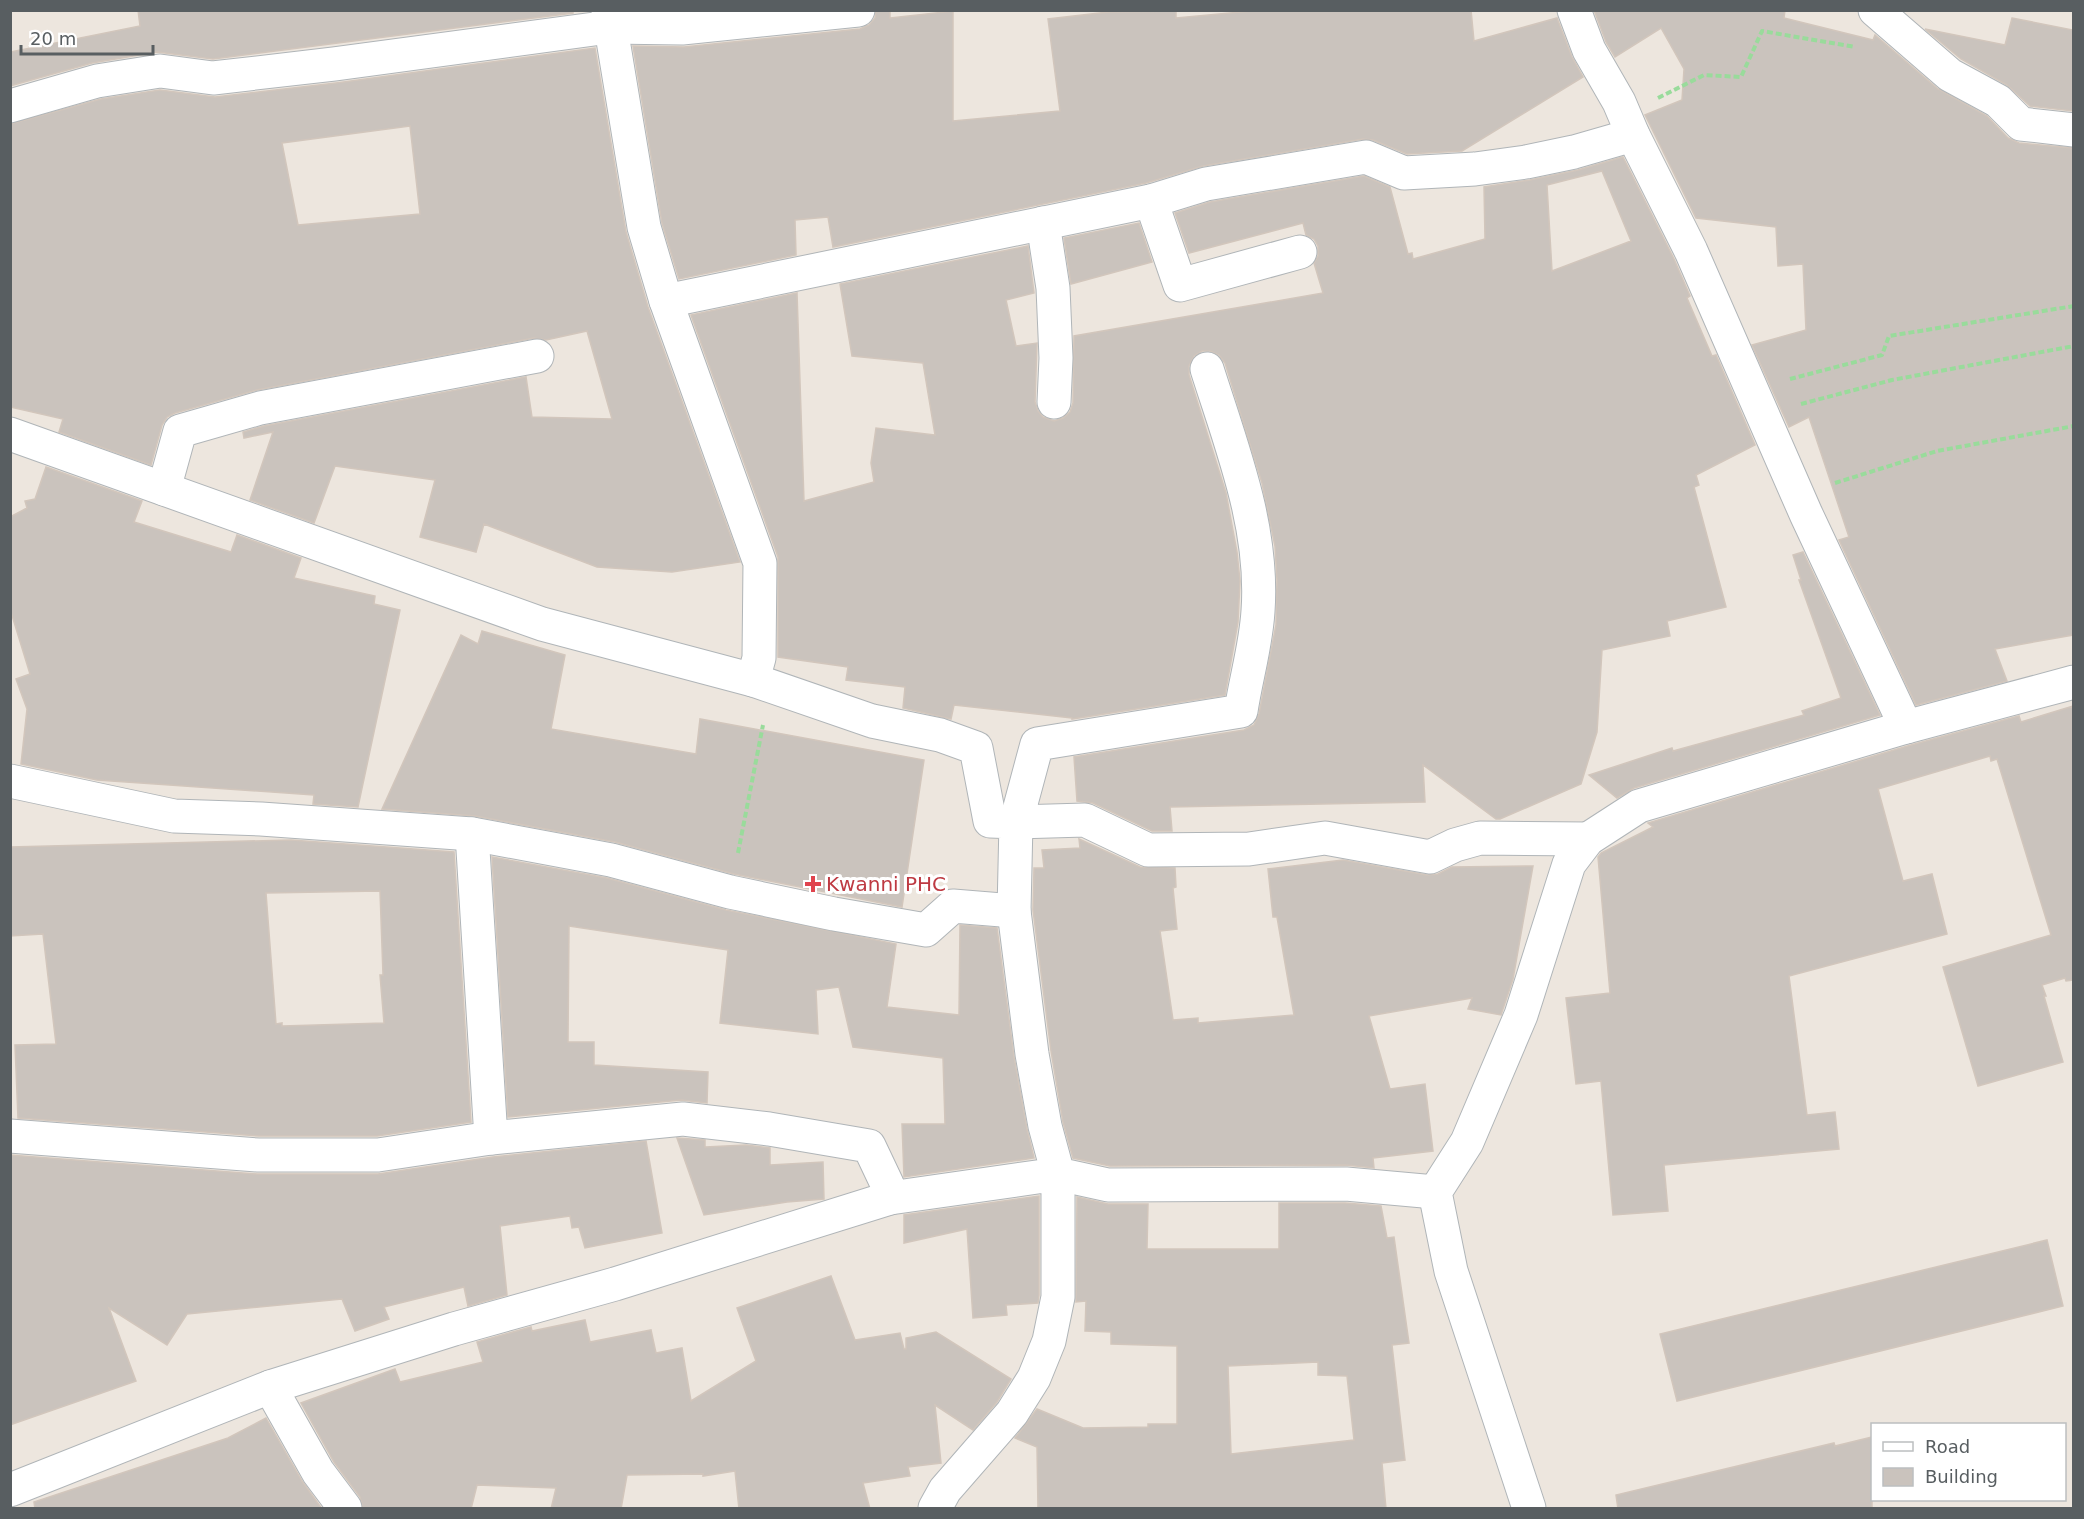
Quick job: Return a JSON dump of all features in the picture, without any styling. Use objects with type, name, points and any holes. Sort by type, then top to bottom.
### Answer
[{"type":"street","points":[[10,106],[97,81],[160,71],[213,78],[334,64],[608,19],[682,28],[858,10]]},
{"type":"street","points":[[1574,10],[1590,50],[1691,251],[1797,495],[1906,727]]},
{"type":"street","points":[[1875,10],[1950,75],[1998,101],[2020,124],[2073,130]]},
{"type":"street","points":[[608,19],[644,227],[666,301],[760,563],[759,658],[762,683]]},
{"type":"street","points":[[666,301],[1151,201],[1206,184],[1366,157],[1404,173],[1475,169],[1526,162],[1574,152],[1628,125]]},
{"type":"street","points":[[1151,201],[1180,285],[1300,252]]},
{"type":"street","points":[[1043,223],[1053,288],[1056,358],[1054,402]]},
{"type":"street","points":[[164,489],[180,431],[260,408],[537,356]]},
{"type":"street","points":[[935,1509],[945,1490],[1012,1413],[1034,1378],[1049,1341],[1058,1297],[1058,1174],[1045,1126],[1032,1054],[1014,911],[1016,822],[1037,744],[1241,711],[1258,612],[1257,548],[1243,484],[1207,369]]},
{"type":"street","points":[[10,434],[542,624],[762,683],[872,721],[940,735],[976,748],[990,821],[1085,820],[1148,850],[1249,849],[1325,838],[1430,857],[1455,845],[1480,838],[1588,839]]},
{"type":"street","points":[[1528,1509],[1451,1271],[1435,1192],[1467,1142],[1521,1015],[1569,864],[1588,839],[1639,806],[1906,727],[2073,682]]},
{"type":"street","points":[[10,781],[174,816],[261,819],[472,834],[610,860],[730,892],[834,914],[926,930],[953,906],[1014,911]]},
{"type":"street","points":[[472,834],[492,1138]]},
{"type":"street","points":[[10,1136],[258,1155],[378,1155],[492,1138],[683,1119],[769,1129],[869,1146],[887,1184],[890,1198]]},
{"type":"street","points":[[10,1490],[270,1387],[454,1329],[615,1284],[890,1198],[1058,1174],[1108,1185],[1346,1184],[1435,1192]]},
{"type":"street","points":[[270,1387],[318,1472],[345,1509]]},
{"type":"path","points":[[1628,125],[1704,75],[1741,77],[1762,32],[1863,48]]},
{"type":"path","points":[[1757,401],[1882,355],[1889,336],[2073,306]]},
{"type":"path","points":[[1757,401],[1892,380],[2073,346]]},
{"type":"path","points":[[1797,495],[1937,451],[2073,426]]},
{"type":"path","points":[[730,892],[762,683]]},
{"type":"building","points":[[138,10],[573,10],[573,13],[213,59],[157,52],[92,63],[10,86],[10,52],[140,26]]},
{"type":"building","points":[[876,10],[890,10],[890,18],[953,11],[953,121],[1060,111],[1048,19],[1108,12],[1176,11],[1176,18],[1262,10],[1471,10],[1474,41],[1557,18],[1572,57],[1583,77],[1462,151],[1407,154],[1373,140],[1363,139],[1203,166],[1146,183],[833,247],[828,217],[795,220],[796,255],[679,279],[662,223],[633,46],[684,47],[860,29],[869,25],[875,18]]},
{"type":"building","points":[[1594,10],[1785,10],[1784,18],[1873,40],[1875,35],[1938,89],[1987,116],[2008,138],[2019,143],[2073,148],[2073,635],[1995,649],[2007,681],[1916,705],[1839,540],[1849,537],[1809,417],[1789,427],[1752,345],[1806,330],[1803,264],[1778,266],[1776,227],[1696,218],[1645,115],[1682,100],[1684,69],[1661,28],[1615,57],[1606,42]]},
{"type":"building","points":[[2012,18],[2073,30],[2073,111],[2030,106],[2007,85],[1961,59],[1925,29],[2005,45]]},
{"type":"building","points":[[595,48],[626,232],[648,307],[740,562],[672,572],[597,567],[484,524],[476,552],[420,537],[435,480],[335,466],[314,523],[250,500],[273,432],[244,438],[243,432],[264,426],[526,377],[532,417],[612,419],[587,331],[546,340],[534,338],[257,390],[175,413],[167,417],[162,425],[151,465],[59,432],[63,419],[10,407],[10,124],[101,99],[160,90],[215,97]],"holes":[[[410,126],[420,214],[298,225],[282,143]]]},
{"type":"building","points":[[1623,157],[1674,259],[1690,296],[1687,298],[1712,356],[1716,355],[1755,445],[1696,475],[1699,485],[1694,487],[1726,607],[1667,621],[1670,636],[1602,650],[1597,732],[1581,784],[1496,819],[1423,765],[1425,802],[1170,807],[1172,831],[1152,831],[1093,803],[1077,801],[1074,757],[1244,730],[1254,725],[1259,714],[1276,625],[1275,546],[1262,483],[1225,363],[1219,355],[1210,351],[1202,351],[1194,356],[1189,366],[1189,375],[1226,493],[1237,552],[1240,581],[1238,622],[1225,695],[1072,719],[954,705],[951,719],[903,708],[905,687],[846,680],[848,667],[778,657],[778,557],[691,315],[797,293],[804,501],[874,482],[871,463],[876,428],[935,435],[923,363],[852,356],[840,284],[1028,246],[1034,293],[1006,300],[1016,346],[1037,343],[1035,402],[1043,417],[1054,421],[1070,412],[1073,403],[1074,336],[1323,293],[1314,263],[1318,256],[1318,246],[1314,239],[1306,235],[1303,223],[1189,253],[1175,213],[1210,202],[1364,176],[1390,187],[1408,254],[1412,253],[1413,259],[1485,239],[1484,187],[1578,170]],"holes":[[[1602,171],[1631,241],[1552,271],[1547,185]]]},
{"type":"building","points":[[1139,223],[1152,262],[1071,284],[1064,238]]},
{"type":"building","points":[[46,467],[142,501],[134,522],[231,552],[237,535],[301,558],[294,578],[375,596],[374,604],[400,610],[358,807],[313,804],[314,795],[97,780],[21,764],[27,709],[16,679],[30,674],[10,609],[10,517],[27,508],[25,501],[35,499]]},
{"type":"building","points":[[1803,552],[1880,715],[1634,788],[1617,798],[1589,775],[1672,748],[1673,751],[1804,715],[1802,711],[1841,698],[1799,580],[1801,580],[1793,555]]},
{"type":"building","points":[[482,631],[565,655],[551,729],[696,754],[700,719],[924,760],[902,907],[734,874],[615,842],[475,816],[382,809],[461,635],[478,644]]},
{"type":"building","points":[[2073,706],[2073,980],[2066,981],[2065,978],[2042,985],[2063,1062],[1978,1086],[1943,967],[2051,935],[1997,759],[1991,761],[1990,756],[1878,789],[1903,881],[1932,874],[1947,934],[1789,976],[1807,1115],[1835,1112],[1839,1149],[1664,1165],[1668,1211],[1613,1215],[1601,1081],[1576,1084],[1566,998],[1610,993],[1598,857],[1601,853],[1653,827],[1648,823],[1911,745],[2019,716],[2021,722]]},
{"type":"building","points":[[1079,839],[1140,867],[1175,868],[1176,887],[1173,888],[1177,929],[1160,931],[1173,1020],[1198,1018],[1198,1023],[1294,1015],[1277,917],[1273,917],[1268,869],[1343,860],[1427,875],[1438,874],[1452,867],[1533,866],[1513,979],[1501,1015],[1468,1009],[1472,998],[1369,1016],[1390,1089],[1425,1084],[1433,1151],[1373,1158],[1374,1168],[1346,1165],[1110,1166],[1073,1158],[1063,1122],[1051,1051],[1033,910],[1034,868],[1044,868],[1042,850],[1080,848]]},
{"type":"building","points":[[291,840],[454,852],[471,1122],[377,1136],[259,1136],[18,1118],[15,1045],[56,1044],[43,934],[10,936],[10,847]],"holes":[[[380,891],[383,975],[380,975],[384,1023],[282,1026],[282,1023],[276,1024],[266,893]]]},
{"type":"building","points":[[492,857],[607,878],[726,910],[896,944],[887,1007],[959,1015],[960,925],[997,928],[1014,1057],[1034,1158],[904,1177],[902,1124],[945,1124],[943,1058],[853,1047],[839,987],[816,990],[818,1034],[720,1023],[728,950],[569,926],[568,1042],[594,1042],[594,1065],[708,1072],[707,1103],[681,1100],[508,1117]]},
{"type":"building","points":[[677,1138],[705,1140],[705,1147],[746,1145],[770,1148],[770,1165],[823,1162],[824,1199],[787,1202],[704,1215]]},
{"type":"building","points":[[646,1141],[662,1233],[585,1248],[579,1227],[572,1228],[570,1216],[500,1226],[507,1295],[468,1306],[464,1287],[384,1307],[389,1319],[355,1331],[342,1299],[187,1314],[167,1345],[109,1308],[136,1381],[10,1425],[10,1155],[257,1174],[378,1174],[493,1157]]},
{"type":"building","points":[[1039,1196],[1038,1303],[1006,1305],[1007,1315],[973,1318],[967,1229],[904,1243],[904,1215]]},
{"type":"building","points":[[1077,1197],[1108,1204],[1148,1204],[1147,1249],[1279,1249],[1279,1203],[1345,1203],[1381,1206],[1387,1238],[1394,1237],[1409,1343],[1392,1345],[1405,1460],[1382,1463],[1386,1509],[1038,1509],[1037,1447],[1015,1438],[1037,1409],[1083,1428],[1177,1424],[1177,1346],[1111,1344],[1111,1332],[1085,1331],[1086,1301],[1076,1302]],"holes":[[[1318,1362],[1318,1375],[1347,1376],[1354,1440],[1231,1454],[1228,1366]]]},
{"type":"building","points":[[2047,1240],[2063,1306],[1677,1401],[1660,1334]]},
{"type":"building","points":[[831,1276],[855,1340],[900,1333],[904,1349],[906,1349],[906,1338],[936,1332],[1011,1379],[997,1402],[973,1430],[935,1405],[941,1463],[908,1467],[910,1476],[863,1483],[870,1509],[739,1509],[735,1471],[703,1476],[703,1474],[627,1475],[621,1509],[551,1509],[556,1488],[477,1485],[471,1509],[363,1509],[360,1497],[334,1462],[301,1403],[395,1369],[400,1382],[483,1362],[477,1342],[531,1327],[532,1331],[585,1320],[590,1342],[651,1330],[656,1353],[682,1348],[691,1401],[756,1361],[737,1308]]},
{"type":"building","points":[[266,1418],[302,1481],[322,1509],[35,1509],[34,1502],[228,1438]]},
{"type":"building","points":[[1871,1437],[1872,1509],[1618,1509],[1616,1495],[1834,1443],[1835,1446]]},
{"type":"place","name":"Kwanni PHC","points":[[813,884]]}]
